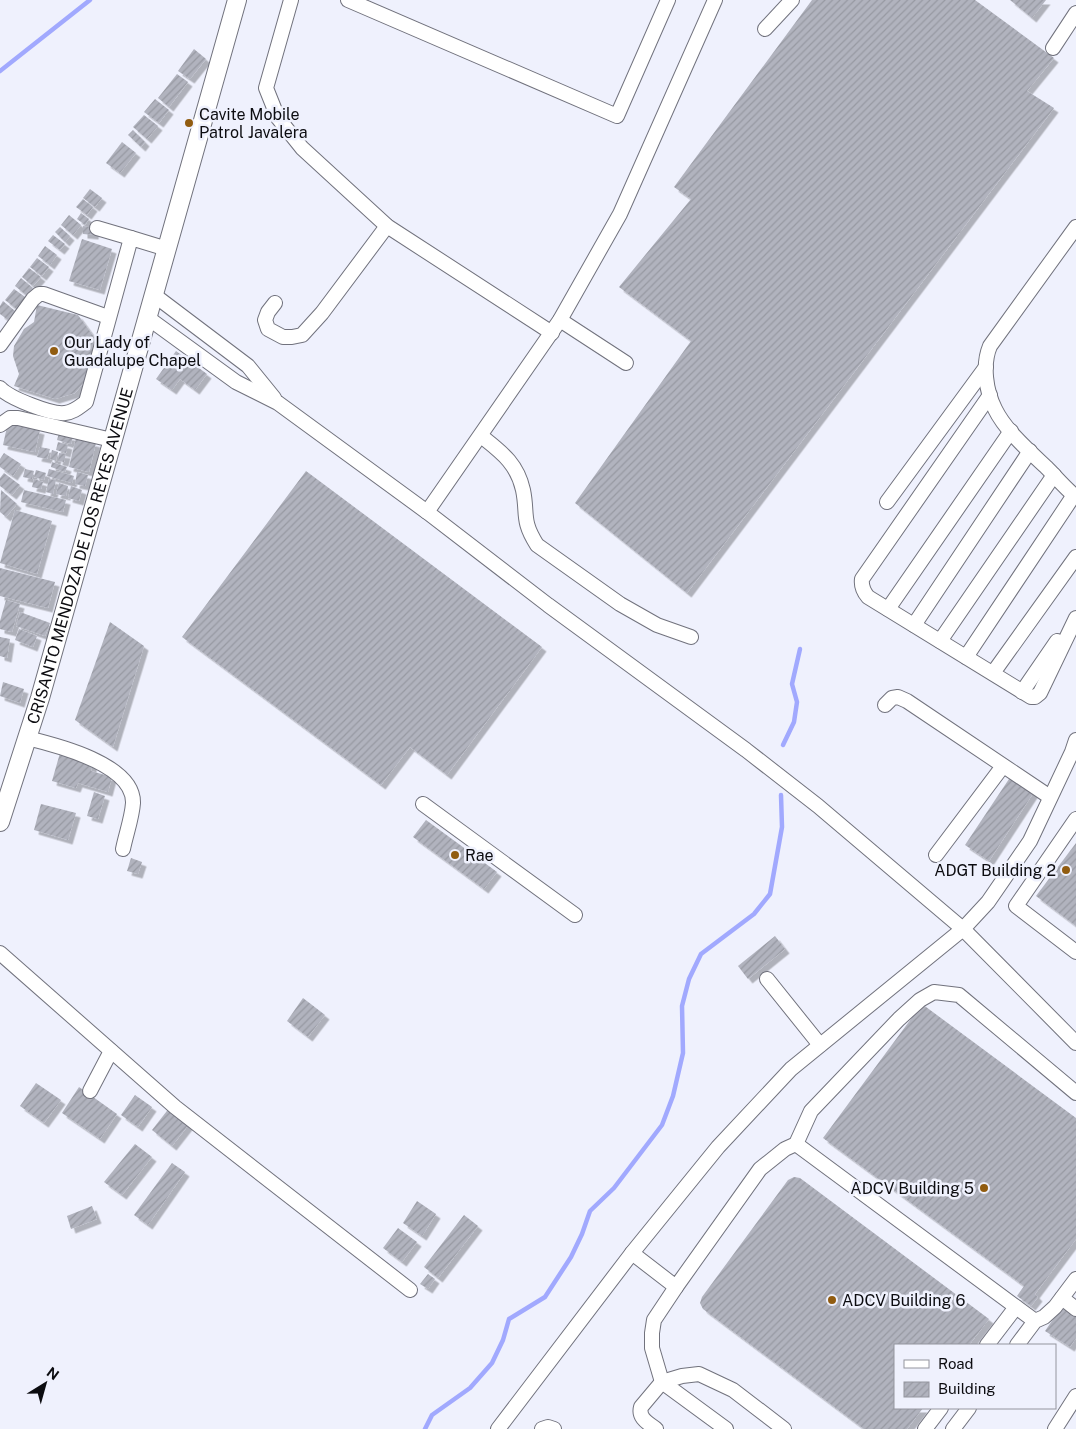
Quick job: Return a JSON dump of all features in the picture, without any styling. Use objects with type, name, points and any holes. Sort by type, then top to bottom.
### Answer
[{"type":"main road","name":"CRISANTO MENDOZA DE LOS REYES AVENUE","points":[[0,822],[40,698],[237,0]]},
{"type":"street","points":[[291,0],[266,88],[278,118],[302,148],[387,226],[552,333]]},
{"type":"street","points":[[348,0],[617,116],[668,0]]},
{"type":"street","points":[[427,512],[482,436],[552,333],[620,214],[714,0]]},
{"type":"street","points":[[765,29],[792,0]]},
{"type":"street","points":[[1052,48],[1076,12]]},
{"type":"street","points":[[275,303],[265,320],[268,329],[283,336],[302,335],[322,313],[387,226]]},
{"type":"street","points":[[966,658],[1075,496],[1011,431],[996,411],[990,395],[986,355],[990,346],[1076,227]]},
{"type":"street","points":[[97,228],[167,249]]},
{"type":"street","points":[[0,388],[4,393],[17,400],[60,414],[75,410],[86,402],[131,238]]},
{"type":"street","points":[[0,346],[33,299],[39,294],[44,294],[108,317]]},
{"type":"street","points":[[154,295],[248,366],[278,403]]},
{"type":"street","points":[[148,318],[236,382],[278,403],[746,750],[810,800],[963,928],[1076,1043]]},
{"type":"street","points":[[560,320],[626,363]]},
{"type":"street","points":[[887,502],[986,367]]},
{"type":"street","points":[[990,395],[862,579],[864,592],[868,597],[966,658],[1035,698],[1040,693],[1076,618]]},
{"type":"street","points":[[0,425],[10,418],[18,418],[112,440]]},
{"type":"street","points":[[888,609],[1011,431]]},
{"type":"street","points":[[482,436],[505,454],[517,474],[523,491],[525,520],[529,533],[537,545],[620,604],[658,625],[691,637]]},
{"type":"street","points":[[914,625],[1030,451]]},
{"type":"street","points":[[940,641],[1054,475]]},
{"type":"street","points":[[993,673],[1076,557]]},
{"type":"street","points":[[1022,692],[1076,614]]},
{"type":"street","points":[[885,705],[892,698],[898,697],[907,701],[1050,797]]},
{"type":"street","points":[[27,738],[61,746],[97,761],[122,779],[130,791],[133,803],[123,849]]},
{"type":"street","points":[[498,1429],[632,1253],[718,1147],[791,1069],[963,928],[988,902],[1005,880],[1030,841],[1075,749]]},
{"type":"street","points":[[936,855],[1003,766]]},
{"type":"street","points":[[423,804],[575,915]]},
{"type":"street","points":[[1076,819],[1016,906],[1076,952]]},
{"type":"street","points":[[0,953],[175,1107],[410,1290]]},
{"type":"street","points":[[767,979],[820,1045]]},
{"type":"street","points":[[726,1429],[662,1382],[652,1348],[652,1326],[654,1320],[760,1169],[786,1149],[796,1144],[811,1112],[899,1019],[920,1000],[934,992],[959,995],[1076,1093]]},
{"type":"street","points":[[90,1091],[111,1051]]},
{"type":"street","points":[[796,1144],[1035,1321]]},
{"type":"street","points":[[632,1253],[676,1287]]},
{"type":"street","points":[[1018,1344],[1035,1321],[1044,1317],[1062,1298],[1076,1279]]},
{"type":"street","points":[[1062,1298],[1076,1309]]},
{"type":"street","points":[[990,1344],[1016,1307]]},
{"type":"street","points":[[656,1429],[643,1418],[640,1410],[641,1406],[662,1382],[682,1376],[699,1374],[733,1390],[784,1429]]},
{"type":"street","points":[[1055,1429],[1076,1396]]},
{"type":"street","points":[[925,1429],[939,1409]]},
{"type":"street","points":[[958,1427],[967,1409]]},
{"type":"street","points":[[542,1429],[548,1427],[554,1429]]},
{"type":"building","points":[[812,0],[975,0],[1054,58],[1027,91],[1054,108],[687,593],[575,503],[691,341],[619,287],[691,199],[674,187]]},
{"type":"building","points":[[1010,0],[1046,0],[1032,18]]},
{"type":"building","points":[[194,49],[206,59],[190,79],[178,71]]},
{"type":"building","points":[[177,74],[188,82],[169,107],[158,98]]},
{"type":"building","points":[[155,99],[169,110],[159,123],[144,112]]},
{"type":"building","points":[[144,115],[158,126],[147,139],[133,127]]},
{"type":"building","points":[[133,130],[145,142],[141,147],[128,135]]},
{"type":"building","points":[[122,142],[136,153],[120,173],[106,163]]},
{"type":"building","points":[[90,189],[102,198],[95,207],[83,198]]},
{"type":"building","points":[[83,199],[93,207],[87,215],[76,207]]},
{"type":"building","points":[[81,213],[89,219],[85,225],[77,219]]},
{"type":"building","points":[[69,215],[81,225],[73,235],[61,225]]},
{"type":"building","points":[[83,226],[95,227],[94,235],[83,234]]},
{"type":"building","points":[[60,227],[70,236],[65,242],[55,232]]},
{"type":"building","points":[[53,235],[65,244],[60,250],[48,241]]},
{"type":"building","points":[[82,239],[112,249],[100,290],[69,281]]},
{"type":"building","points":[[45,246],[57,255],[50,265],[38,256]]},
{"type":"building","points":[[37,258],[49,267],[42,276],[30,267]]},
{"type":"building","points":[[29,268],[41,277],[33,286],[22,277]]},
{"type":"building","points":[[21,278],[33,288],[26,295],[15,286]]},
{"type":"building","points":[[14,289],[28,299],[19,311],[5,300]]},
{"type":"building","points":[[3,301],[15,311],[8,320],[0,314],[0,306]]},
{"type":"building","name":"Our Lady of Guadalupe Chapel","points":[[37,305],[78,315],[94,337],[95,358],[89,376],[75,393],[55,399],[14,386],[19,374],[13,356],[14,346],[24,329],[34,322]]},
{"type":"building","points":[[176,351],[207,374],[195,390],[180,379],[172,390],[156,379]]},
{"type":"building","points":[[8,422],[40,430],[35,452],[3,445]]},
{"type":"building","points":[[59,433],[73,437],[71,444],[57,440]]},
{"type":"building","points":[[76,438],[96,443],[89,472],[69,467]]},
{"type":"building","points":[[58,442],[68,445],[66,453],[56,450]]},
{"type":"building","points":[[40,447],[50,449],[47,459],[37,457]]},
{"type":"building","points":[[52,450],[58,452],[56,461],[50,459]]},
{"type":"building","points":[[4,453],[21,464],[13,476],[0,467],[0,459]]},
{"type":"building","points":[[59,453],[66,454],[64,462],[58,461]]},
{"type":"building","points":[[52,462],[67,467],[65,472],[51,467]]},
{"type":"building","points":[[25,469],[34,471],[32,479],[23,477]]},
{"type":"building","points":[[49,469],[74,476],[72,483],[47,476]]},
{"type":"building","points":[[36,470],[46,473],[44,480],[34,477]]},
{"type":"building","points":[[306,471],[542,647],[447,775],[410,747],[381,785],[182,637]]},
{"type":"building","points":[[77,472],[88,475],[85,486],[75,484]]},
{"type":"building","points":[[4,473],[20,485],[12,495],[0,486],[0,478]]},
{"type":"building","points":[[34,479],[43,482],[41,489],[32,487]]},
{"type":"building","points":[[49,479],[56,480],[53,494],[46,492]]},
{"type":"building","points":[[59,483],[68,486],[66,496],[56,494]]},
{"type":"building","points":[[71,486],[82,490],[79,501],[68,498]]},
{"type":"building","points":[[1,490],[17,504],[6,517],[0,512]]},
{"type":"building","points":[[24,490],[66,500],[63,512],[21,502]]},
{"type":"building","points":[[15,510],[52,521],[37,574],[0,563]]},
{"type":"building","points":[[0,568],[55,582],[48,608],[0,596]]},
{"type":"building","points":[[6,600],[20,604],[12,632],[0,629],[0,621]]},
{"type":"building","points":[[20,612],[50,623],[45,636],[16,626]]},
{"type":"building","points":[[110,622],[144,646],[113,747],[75,720]]},
{"type":"building","points":[[19,629],[37,636],[33,647],[15,640]]},
{"type":"building","points":[[0,637],[10,639],[7,658],[0,656]]},
{"type":"building","points":[[3,682],[24,689],[20,703],[0,696]]},
{"type":"building","points":[[60,753],[93,763],[91,771],[112,777],[108,792],[78,783],[76,788],[52,781]]},
{"type":"building","points":[[1011,776],[1034,792],[989,861],[965,845]]},
{"type":"building","points":[[94,792],[105,796],[98,819],[87,816]]},
{"type":"building","points":[[41,804],[76,813],[68,840],[34,830]]},
{"type":"building","name":"Rae","points":[[426,820],[497,872],[484,889],[413,837]]},
{"type":"building","name":"ADGT Building 2","points":[[1076,843],[1076,926],[1036,896]]},
{"type":"building","points":[[131,858],[142,862],[138,874],[127,871]]},
{"type":"building","points":[[775,936],[785,949],[748,979],[738,966]]},
{"type":"building","points":[[303,998],[325,1015],[308,1037],[287,1021]]},
{"type":"building","name":"ADCV Building 5","points":[[922,1004],[1076,1118],[1076,1239],[1035,1294],[1038,1297],[1031,1306],[1017,1296],[1024,1286],[823,1138]]},
{"type":"building","points":[[36,1083],[61,1100],[44,1123],[20,1106]]},
{"type":"building","points":[[79,1087],[117,1114],[100,1139],[62,1113]]},
{"type":"building","points":[[135,1095],[152,1107],[138,1127],[121,1115]]},
{"type":"building","points":[[170,1107],[190,1123],[172,1146],[152,1130]]},
{"type":"building","points":[[135,1144],[152,1157],[122,1195],[104,1182]]},
{"type":"building","points":[[172,1163],[185,1172],[148,1225],[134,1215]]},
{"type":"building","name":"ADCV Building 6","points":[[794,1177],[800,1178],[989,1319],[970,1344],[894,1344],[894,1409],[922,1409],[907,1429],[864,1429],[703,1309],[700,1303],[702,1297],[788,1180]]},
{"type":"building","points":[[417,1201],[436,1214],[422,1236],[403,1223]]},
{"type":"building","points":[[92,1206],[97,1219],[71,1229],[67,1216]]},
{"type":"building","points":[[464,1215],[478,1226],[438,1278],[424,1267]]},
{"type":"building","points":[[398,1228],[417,1242],[402,1262],[383,1248]]},
{"type":"building","points":[[428,1274],[435,1279],[428,1289],[420,1284]]},
{"type":"building","points":[[1065,1302],[1076,1311],[1076,1338],[1070,1347],[1045,1331]]},
{"type":"waterway","points":[[0,71],[90,0]]},
{"type":"waterway","points":[[783,745],[794,722],[797,702],[792,684],[800,649]]},
{"type":"waterway","points":[[425,1429],[432,1415],[470,1388],[492,1363],[503,1340],[509,1319],[545,1297],[571,1257],[590,1211],[614,1188],[662,1125],[673,1096],[683,1053],[682,1006],[689,979],[701,954],[754,914],[770,894],[782,827],[781,795]]},
{"type":"place","name":"Cavite Mobile Patrol Javalera","points":[[189,123]]},
{"type":"place","name":"Our Lady of Guadalupe Chapel","points":[[54,351]]},
{"type":"place","name":"Rae","points":[[455,855]]},
{"type":"place","name":"ADGT Building 2","points":[[1066,870]]},
{"type":"place","name":"ADCV Building 5","points":[[984,1188]]},
{"type":"place","name":"ADCV Building 6","points":[[832,1300]]}]
